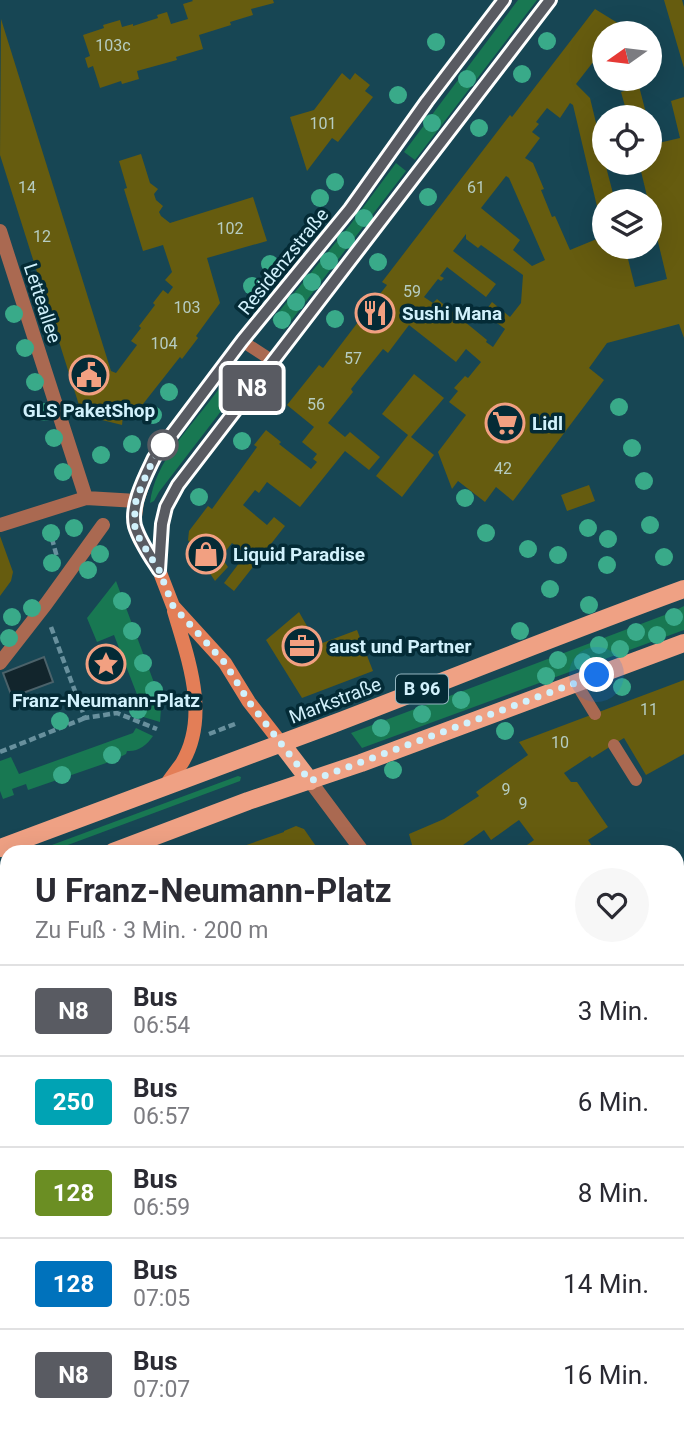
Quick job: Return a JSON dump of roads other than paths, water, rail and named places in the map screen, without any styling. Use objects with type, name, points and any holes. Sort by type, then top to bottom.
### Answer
[{"type":"main road","name":"Residenzstraße","points":[[159,570],[140,540],[134,524],[136,500],[154,458],[242,341],[350,209],[504,0]]},
{"type":"main road","points":[[166,785],[183,762],[191,740],[196,712],[193,675],[173,606],[159,570],[166,507],[178,485],[551,0]]},
{"type":"main road","name":"Markstraße","points":[[8,845],[684,589]]},
{"type":"main road","points":[[173,606],[225,663],[249,702],[310,781]]},
{"type":"main road","name":"B 96","points":[[132,845],[684,643]]},
{"type":"street","name":"Letteallee","points":[[0,231],[86,498]]},
{"type":"street","points":[[0,525],[86,498],[136,500]]},
{"type":"street","points":[[0,663],[103,525]]},
{"type":"street","points":[[310,781],[358,845]]},
{"type":"lane","points":[[242,341],[273,361]]},
{"type":"lane","points":[[576,683],[595,714]]},
{"type":"lane","points":[[614,744],[636,780]]},
{"type":"water","points":[[44,657],[53,682],[12,697],[3,673]]},
{"type":"place","name":"Sushi Mana","points":[[375,313]]},
{"type":"place","name":"GLS PaketShop","points":[[89,375]]},
{"type":"place","name":"Lidl","points":[[505,423]]},
{"type":"place","name":"Liquid Paradise","points":[[206,554]]},
{"type":"place","name":"aust und Partner","points":[[302,646]]},
{"type":"place","name":"Franz-Neumann-Platz","points":[[106,664]]}]
